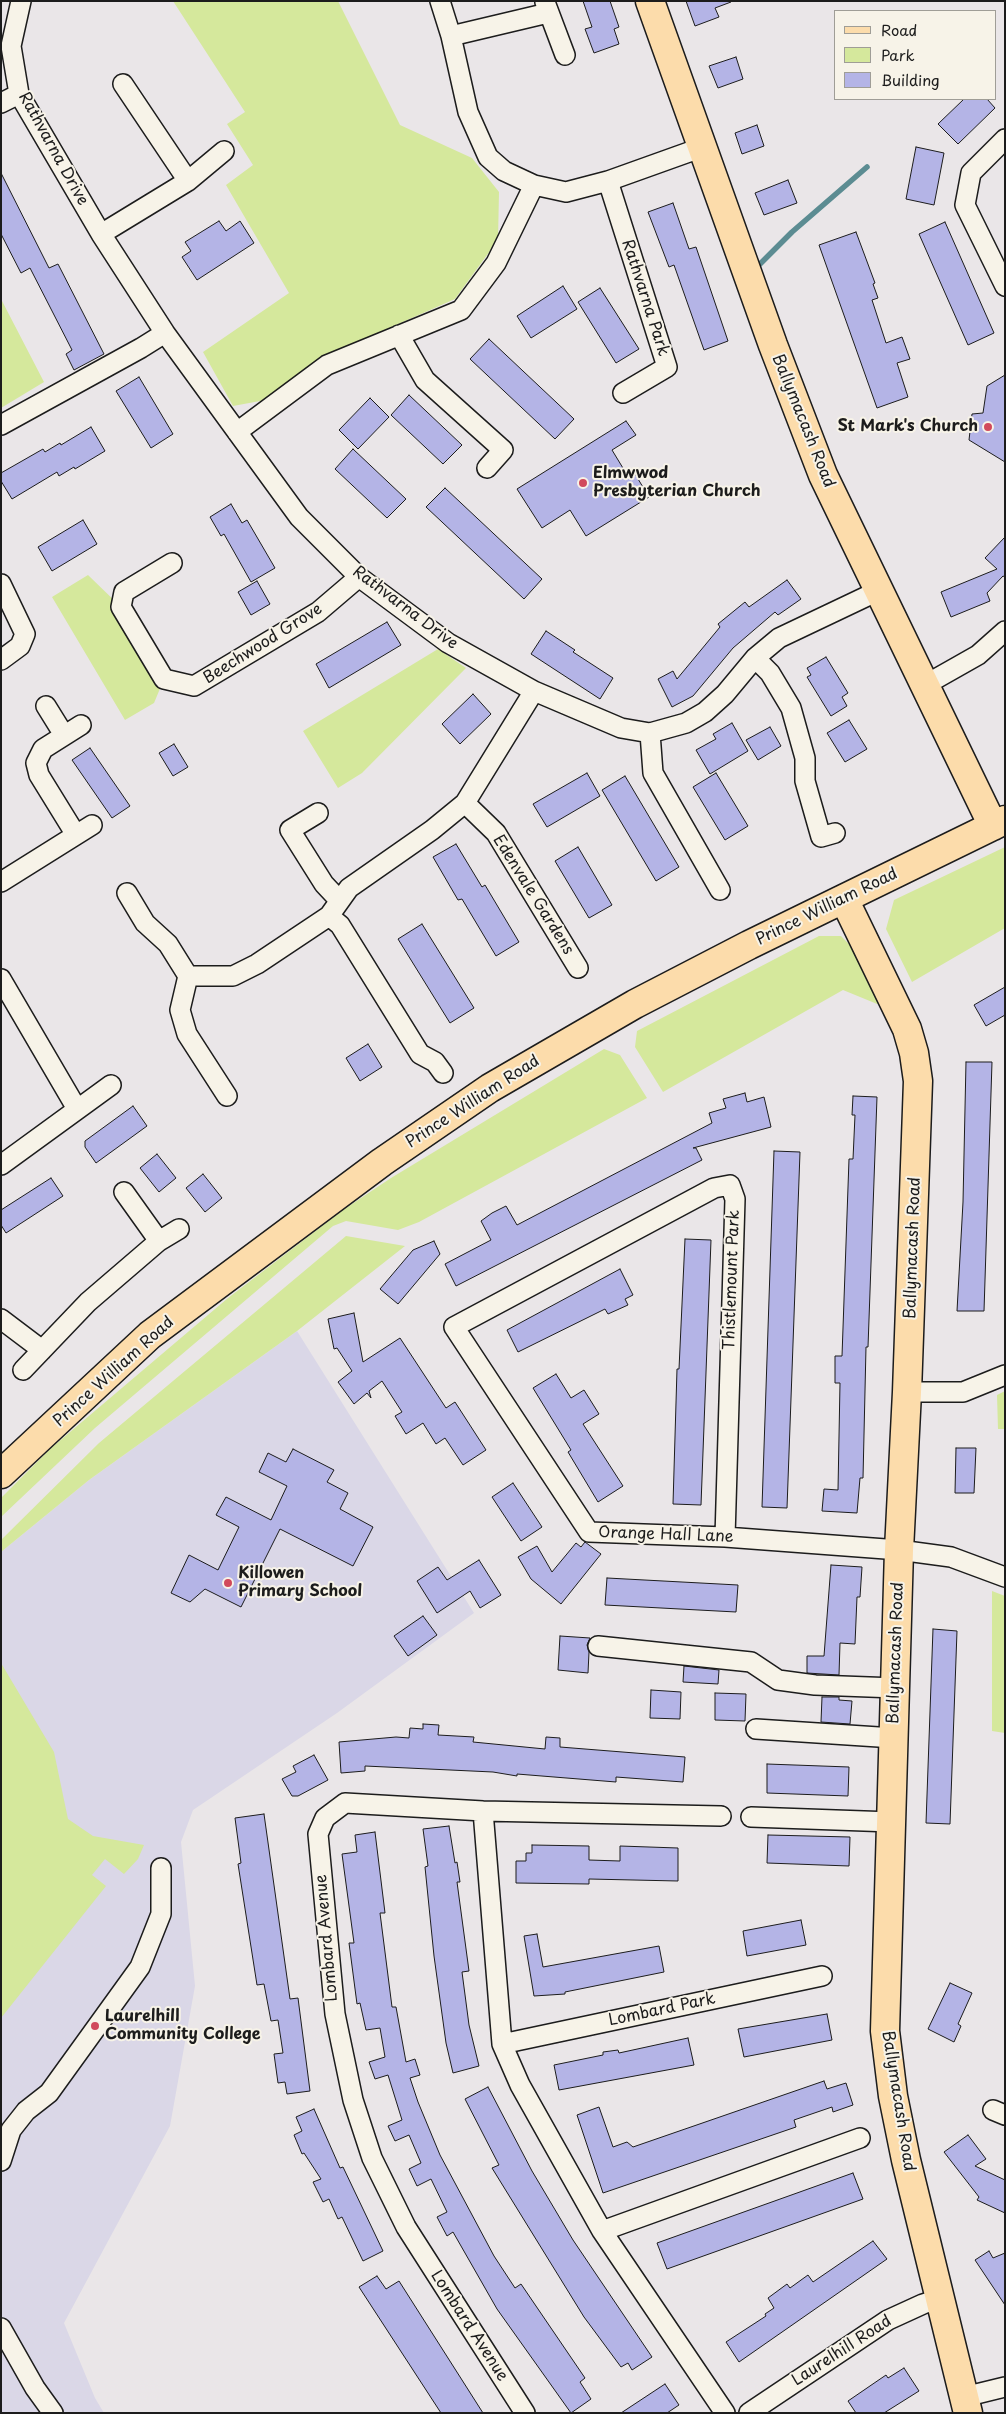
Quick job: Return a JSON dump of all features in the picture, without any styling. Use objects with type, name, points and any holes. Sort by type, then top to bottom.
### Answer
[{"type":"main road","name":"Ballymacash Road","points":[[650,1],[772,345],[823,475],[926,685],[999,823]]},
{"type":"main road","name":"Prince William Road","points":[[1,1474],[150,1335],[382,1162],[482,1093],[644,1000],[749,944],[844,900],[999,823]]},
{"type":"main road","name":"Ballymacash Road","points":[[844,900],[907,1029],[914,1053],[918,1113],[899,1550],[885,2031],[893,2096],[906,2160],[966,2405]]},
{"type":"street","name":"Rathvarna Drive","points":[[21,1],[11,46],[19,94],[101,234],[165,333],[299,517],[359,577],[448,642],[534,691],[621,728],[650,733],[686,723],[705,712],[725,694],[756,658],[779,638],[880,590]]},
{"type":"street","points":[[440,1],[451,36],[468,112],[488,157],[504,171],[534,185],[566,192],[608,181],[703,147]]},
{"type":"street","points":[[451,36],[546,7],[565,55]]},
{"type":"street","points":[[123,84],[188,181]]},
{"type":"street","points":[[1,103],[19,94]]},
{"type":"street","points":[[1005,139],[971,173],[965,205],[1005,286]]},
{"type":"street","points":[[101,234],[188,181],[224,151]]},
{"type":"street","name":"Rathvarna Park","points":[[608,181],[667,367],[624,393]]},
{"type":"street","points":[[237,432],[327,365],[461,310],[496,263],[534,185]]},
{"type":"street","points":[[1,425],[165,333]]},
{"type":"street","points":[[399,336],[425,380],[503,450],[487,468]]},
{"type":"street","name":"Beechwood Grove","points":[[172,563],[124,592],[121,607],[164,679],[194,686],[318,612],[359,577]]},
{"type":"street","points":[[1,584],[25,634],[20,646],[1,660]]},
{"type":"street","points":[[926,685],[978,656],[1005,631]]},
{"type":"street","points":[[756,658],[770,673],[791,708],[805,758],[805,780],[821,837],[834,833]]},
{"type":"street","points":[[188,976],[233,976],[257,964],[299,938],[329,916],[349,888],[432,830],[465,802],[534,691]]},
{"type":"street","points":[[46,706],[64,735]]},
{"type":"street","points":[[76,835],[39,775],[36,763],[43,749],[81,725]]},
{"type":"street","points":[[650,733],[653,773],[720,890]]},
{"type":"street","name":"Edenvale Gardens","points":[[465,802],[496,833],[578,968]]},
{"type":"street","points":[[318,813],[290,830],[324,884],[339,900]]},
{"type":"street","points":[[1,882],[92,825]]},
{"type":"street","points":[[127,893],[145,923],[168,944],[188,976],[180,1010],[187,1034],[227,1096]]},
{"type":"street","points":[[329,916],[340,925],[420,1054],[435,1062],[443,1073]]},
{"type":"street","points":[[1,980],[76,1109]]},
{"type":"street","points":[[1,1165],[111,1085]]},
{"type":"street","name":"Thistlemount Park","points":[[454,1327],[714,1188],[730,1185],[735,1199],[725,1537]]},
{"type":"street","points":[[124,1192],[160,1241]]},
{"type":"street","points":[[23,1370],[88,1302],[160,1241],[179,1229]]},
{"type":"street","points":[[1,1318],[42,1350]]},
{"type":"street","name":"Orange Hall Lane","points":[[454,1327],[589,1532],[725,1537],[899,1550],[951,1557],[1005,1577]]},
{"type":"street","points":[[907,1392],[963,1392],[1005,1376]]},
{"type":"street","points":[[598,1646],[751,1662],[778,1680],[815,1685],[896,1688]]},
{"type":"street","points":[[756,1729],[894,1738]]},
{"type":"street","name":"Lombard Avenue","points":[[525,2413],[406,2227],[372,2158],[353,2100],[335,2014],[318,1834],[325,1818],[345,1803],[483,1811],[721,1816]]},
{"type":"street","points":[[483,1811],[502,2044],[520,2085],[602,2231],[725,2413]]},
{"type":"street","points":[[751,1817],[892,1822]]},
{"type":"street","points":[[1,2161],[11,2130],[26,2111],[50,2093],[140,1967],[161,1914],[161,1868]]},
{"type":"street","name":"Lombard Park","points":[[502,2044],[822,1976]]},
{"type":"street","points":[[602,2231],[860,2138]]},
{"type":"street","name":"Laurelhill Road","points":[[749,2413],[888,2320],[939,2299]]},
{"type":"street","points":[[1,2328],[35,2388],[53,2413]]},
{"type":"street","points":[[966,2405],[1005,2388]]},
{"type":"shaded area","points":[[297,1331],[474,1613],[337,1713],[193,1810],[181,1842],[195,1986],[170,2126],[64,2323],[95,2398],[104,2413],[1,2413],[1,1552],[89,1480]]},
{"type":"green space","points":[[173,1],[338,1],[400,125],[472,158],[499,192],[498,240],[455,299],[319,359],[271,399],[233,406],[203,352],[289,293],[226,185],[253,165],[227,124],[245,112]]},
{"type":"green space","points":[[1,299],[44,382],[1,408]]},
{"type":"green space","points":[[88,575],[121,607],[164,679],[154,703],[125,720],[52,597]]},
{"type":"green space","points":[[438,649],[466,668],[362,773],[338,788],[303,731]]},
{"type":"green space","points":[[1005,847],[1005,928],[912,982],[886,929],[894,900]]},
{"type":"green space","points":[[819,936],[841,936],[852,947],[882,1006],[843,990],[663,1092],[635,1047],[637,1031]]},
{"type":"green space","points":[[604,1049],[620,1055],[647,1098],[419,1222],[398,1230],[346,1221],[333,1226],[95,1428],[1,1517],[1,1498],[50,1449],[228,1298],[343,1210],[391,1178]]},
{"type":"green space","points":[[346,1236],[405,1246],[297,1331],[89,1480],[1,1552],[1,1540],[99,1443]]},
{"type":"green space","points":[[1005,1391],[1005,1429],[998,1429],[997,1395]]},
{"type":"green space","points":[[992,1591],[1005,1596],[1005,1733],[992,1731]]},
{"type":"green space","points":[[1,1663],[54,1752],[68,1819],[93,1836],[144,1845],[138,1859],[124,1874],[105,1859],[92,1875],[106,1886],[1,2018]]},
{"type":"building","points":[[583,1],[610,1],[619,27],[614,29],[619,44],[594,53],[585,29],[592,27]]},
{"type":"building","points":[[686,1],[731,2],[715,8],[719,17],[695,26]]},
{"type":"building","points":[[736,57],[743,79],[718,88],[709,66]]},
{"type":"building","points":[[963,100],[988,100],[995,108],[958,144],[938,124]]},
{"type":"building","points":[[757,125],[764,146],[742,154],[735,133]]},
{"type":"building","points":[[916,147],[944,153],[934,205],[906,199]]},
{"type":"building","points":[[1,173],[49,268],[58,264],[104,354],[74,370],[66,354],[72,350],[30,268],[21,273],[1,234]]},
{"type":"building","points":[[788,180],[797,203],[764,215],[755,193]]},
{"type":"building","points":[[673,203],[689,249],[696,247],[728,341],[704,350],[674,265],[669,267],[648,212]]},
{"type":"building","points":[[219,221],[226,231],[240,221],[254,243],[197,280],[182,257],[191,251],[185,242]]},
{"type":"building","points":[[945,222],[994,333],[968,345],[919,234]]},
{"type":"building","points":[[856,232],[875,283],[873,284],[878,298],[872,300],[886,343],[902,337],[910,359],[897,363],[908,397],[877,408],[819,245]]},
{"type":"building","points":[[563,286],[577,309],[531,338],[517,316]]},
{"type":"building","points":[[600,288],[639,349],[616,363],[578,302]]},
{"type":"building","points":[[489,339],[574,419],[555,439],[470,359]]},
{"type":"building","name":"St Mark's Church","points":[[1005,375],[1005,462],[969,440],[972,414],[983,413],[987,386]]},
{"type":"building","points":[[139,377],[173,434],[151,448],[116,391]]},
{"type":"building","points":[[409,395],[462,445],[443,464],[391,415]]},
{"type":"building","points":[[370,398],[389,417],[358,449],[339,430]]},
{"type":"building","name":"Elmwwod Presbyterian Church","points":[[626,421],[636,435],[612,450],[629,478],[635,474],[649,497],[586,536],[570,510],[542,528],[517,489]]},
{"type":"building","points":[[91,427],[105,451],[59,476],[57,472],[12,499],[1,481],[1,473],[43,449],[45,452],[60,443],[61,445]]},
{"type":"building","points":[[353,449],[406,499],[387,518],[335,469]]},
{"type":"building","points":[[445,488],[542,579],[524,599],[426,507]]},
{"type":"building","points":[[231,504],[242,523],[247,520],[275,568],[251,582],[224,534],[221,536],[210,517]]},
{"type":"building","points":[[83,520],[97,544],[52,571],[38,547]]},
{"type":"building","points":[[1005,537],[1005,577],[1003,576],[987,593],[990,601],[951,617],[941,592],[997,569],[985,558]]},
{"type":"building","points":[[787,580],[801,599],[778,615],[775,612],[733,648],[693,696],[672,707],[658,679],[673,671],[677,679],[720,627],[718,624],[745,602],[749,607]]},
{"type":"building","points":[[257,581],[270,604],[251,615],[238,592]]},
{"type":"building","points":[[387,622],[401,645],[329,688],[316,664]]},
{"type":"building","points":[[546,631],[575,650],[573,652],[613,678],[600,699],[531,654]]},
{"type":"building","points":[[826,657],[848,693],[842,697],[847,706],[831,716],[807,677],[811,675],[807,668]]},
{"type":"building","points":[[473,694],[491,714],[460,744],[442,724]]},
{"type":"building","points":[[849,720],[867,749],[845,762],[827,733]]},
{"type":"building","points":[[732,723],[748,751],[710,774],[696,750],[716,739],[713,734]]},
{"type":"building","points":[[770,727],[781,746],[758,760],[746,740]]},
{"type":"building","points":[[174,744],[188,767],[173,776],[159,753]]},
{"type":"building","points":[[90,748],[130,806],[112,818],[72,760]]},
{"type":"building","points":[[587,773],[600,796],[547,827],[533,804]]},
{"type":"building","points":[[716,773],[748,826],[725,840],[693,787]]},
{"type":"building","points":[[625,776],[679,867],[656,881],[602,790]]},
{"type":"building","points":[[456,844],[482,887],[485,885],[519,942],[496,956],[462,899],[458,900],[433,857]]},
{"type":"building","points":[[578,847],[612,905],[589,918],[555,861]]},
{"type":"building","points":[[422,924],[474,1008],[450,1023],[398,939]]},
{"type":"building","points":[[1005,987],[1005,1015],[986,1026],[974,1005]]},
{"type":"building","points":[[368,1044],[382,1067],[360,1081],[346,1058]]},
{"type":"building","points":[[966,1062],[992,1062],[984,1311],[957,1311],[963,1202]]},
{"type":"building","points":[[745,1093],[747,1102],[764,1097],[771,1127],[693,1148],[696,1148],[702,1160],[456,1286],[445,1264],[491,1240],[481,1221],[492,1213],[506,1206],[517,1225],[712,1123],[709,1113],[726,1108],[723,1099]]},
{"type":"building","points":[[853,1096],[877,1097],[868,1347],[866,1347],[863,1478],[860,1478],[857,1513],[822,1511],[824,1489],[838,1490],[840,1383],[835,1383],[835,1356],[842,1356],[849,1159],[853,1159],[855,1115],[852,1115]]},
{"type":"building","points":[[133,1106],[147,1126],[96,1163],[85,1147],[85,1141]]},
{"type":"building","points":[[774,1151],[800,1152],[787,1508],[762,1507]]},
{"type":"building","points":[[157,1154],[176,1178],[159,1192],[140,1168]]},
{"type":"building","points":[[203,1174],[222,1198],[205,1212],[186,1188]]},
{"type":"building","points":[[51,1178],[63,1196],[6,1233],[1,1225],[1,1210]]},
{"type":"building","points":[[685,1239],[711,1240],[701,1505],[673,1504],[677,1369],[679,1369]]},
{"type":"building","points":[[434,1241],[440,1254],[398,1304],[380,1289],[413,1250]]},
{"type":"building","points":[[620,1269],[633,1295],[625,1299],[628,1305],[608,1314],[605,1309],[518,1352],[507,1330]]},
{"type":"building","points":[[354,1313],[363,1362],[400,1338],[446,1408],[455,1402],[486,1450],[463,1465],[445,1438],[436,1444],[423,1423],[406,1434],[395,1416],[402,1412],[382,1381],[369,1391],[371,1398],[367,1393],[354,1404],[338,1382],[352,1371],[337,1348],[334,1349],[328,1319]]},
{"type":"building","points":[[556,1374],[571,1398],[584,1390],[599,1414],[583,1424],[623,1486],[598,1502],[568,1452],[571,1450],[533,1388]]},
{"type":"building","points":[[956,1448],[976,1448],[974,1493],[955,1493]]},
{"type":"building","points":[[293,1449],[334,1470],[327,1482],[348,1493],[340,1509],[373,1527],[353,1566],[280,1529],[241,1607],[205,1589],[190,1602],[171,1593],[189,1555],[218,1570],[239,1527],[216,1515],[226,1497],[271,1520],[287,1486],[259,1472],[268,1453],[286,1462]]},
{"type":"building","points":[[513,1483],[542,1527],[521,1541],[492,1497]]},
{"type":"building","points":[[585,1542],[601,1554],[561,1604],[531,1579],[518,1557],[537,1546],[552,1572],[576,1543],[581,1547]]},
{"type":"building","points":[[479,1560],[501,1595],[480,1608],[470,1591],[437,1613],[417,1581],[438,1567],[447,1580]]},
{"type":"building","points":[[831,1565],[862,1567],[860,1597],[857,1597],[855,1644],[840,1643],[839,1675],[807,1673],[807,1656],[824,1656]]},
{"type":"building","points":[[607,1578],[738,1585],[736,1612],[605,1605]]},
{"type":"building","points":[[423,1616],[437,1635],[408,1656],[394,1636]]},
{"type":"building","points":[[933,1629],[957,1631],[950,1824],[926,1823]]},
{"type":"building","points":[[560,1636],[590,1638],[587,1645],[589,1652],[588,1673],[558,1670]]},
{"type":"building","points":[[684,1666],[719,1670],[718,1684],[683,1682]]},
{"type":"building","points":[[651,1690],[681,1692],[680,1719],[650,1718]]},
{"type":"building","points":[[715,1693],[746,1694],[745,1721],[715,1720]]},
{"type":"building","points":[[822,1697],[839,1697],[839,1700],[852,1701],[850,1724],[821,1722]]},
{"type":"building","points":[[423,1724],[439,1725],[438,1735],[474,1737],[473,1742],[545,1749],[546,1737],[560,1738],[560,1747],[685,1757],[683,1782],[616,1777],[616,1782],[517,1774],[517,1776],[493,1772],[365,1766],[365,1771],[341,1773],[339,1742],[396,1737],[409,1738],[410,1728],[423,1729]]},
{"type":"building","points":[[314,1755],[328,1780],[298,1796],[292,1796],[282,1779],[296,1772],[293,1766]]},
{"type":"building","points":[[767,1764],[849,1767],[848,1796],[767,1793]]},
{"type":"building","points":[[264,1814],[290,1999],[298,1998],[310,2091],[287,2094],[285,2082],[278,2083],[274,2054],[283,2053],[278,2020],[271,2021],[264,1984],[257,1985],[238,1864],[241,1863],[235,1818]]},
{"type":"building","points":[[449,1826],[460,1882],[457,1882],[469,1971],[462,1972],[469,2025],[479,2066],[453,2073],[446,2043],[434,1956],[425,1867],[428,1866],[423,1829]]},
{"type":"building","points":[[375,1832],[385,1913],[380,1913],[392,2007],[396,2007],[406,2062],[415,2059],[420,2075],[410,2078],[418,2102],[440,2155],[494,2256],[515,2288],[521,2284],[585,2378],[580,2382],[591,2399],[571,2413],[497,2309],[453,2232],[447,2236],[437,2217],[447,2212],[431,2179],[417,2186],[409,2169],[421,2163],[409,2135],[395,2141],[388,2126],[402,2120],[388,2075],[375,2079],[369,2062],[385,2057],[380,2028],[366,2030],[360,2003],[357,2004],[349,1943],[354,1943],[342,1854],[357,1852],[355,1835]]},
{"type":"building","points":[[768,1835],[850,1837],[849,1866],[767,1863]]},
{"type":"building","points":[[532,1845],[589,1846],[589,1860],[620,1861],[620,1846],[678,1848],[678,1881],[589,1879],[589,1884],[516,1883],[516,1861],[526,1861],[526,1853],[532,1853]]},
{"type":"building","points":[[801,1920],[806,1945],[747,1956],[743,1931]]},
{"type":"building","points":[[537,1934],[543,1967],[659,1946],[664,1972],[565,1992],[565,1994],[534,1996],[524,1936]]},
{"type":"building","points":[[950,1983],[972,1993],[958,2024],[961,2026],[954,2042],[928,2029]]},
{"type":"building","points":[[827,2014],[832,2040],[744,2057],[738,2029]]},
{"type":"building","points":[[688,2038],[694,2065],[559,2090],[554,2065],[603,2055],[603,2052],[618,2050],[619,2053]]},
{"type":"building","points":[[824,2081],[827,2089],[846,2083],[853,2105],[833,2112],[832,2107],[794,2120],[796,2127],[603,2193],[577,2115],[599,2107],[613,2147],[627,2142],[633,2147]]},
{"type":"building","points":[[488,2087],[532,2171],[573,2240],[652,2357],[632,2370],[628,2363],[621,2367],[584,2317],[492,2168],[499,2165],[465,2099]]},
{"type":"building","points":[[314,2109],[340,2168],[343,2167],[383,2251],[363,2261],[342,2217],[338,2219],[329,2199],[323,2202],[313,2182],[321,2179],[304,2153],[302,2154],[294,2135],[302,2131],[296,2117]]},
{"type":"building","points":[[968,2135],[986,2159],[975,2166],[1005,2180],[1005,2213],[977,2200],[979,2197],[944,2152]]},
{"type":"building","points":[[853,2173],[863,2199],[667,2269],[657,2243]]},
{"type":"building","points":[[873,2241],[887,2259],[739,2362],[726,2342],[766,2316],[765,2314],[774,2308],[768,2298],[787,2284],[790,2288],[808,2275],[813,2282]]},
{"type":"building","points":[[989,2251],[993,2258],[1005,2253],[1005,2305],[975,2260]]},
{"type":"building","points":[[377,2276],[386,2289],[399,2281],[483,2413],[441,2413],[359,2287]]},
{"type":"building","points":[[904,2368],[919,2391],[884,2413],[856,2413],[848,2401],[886,2375],[888,2378]]},
{"type":"building","points":[[665,2384],[679,2405],[667,2413],[621,2413]]},
{"type":"waterway","points":[[760,264],[792,232],[867,167]]},
{"type":"place","name":"St Mark's Church","points":[[988,427]]},
{"type":"place","name":"Elmwwod Presbyterian Church","points":[[583,483]]},
{"type":"place","name":"Killowen Primary School","points":[[228,1583]]},
{"type":"place","name":"Laurelhill Community College","points":[[95,2026]]}]
